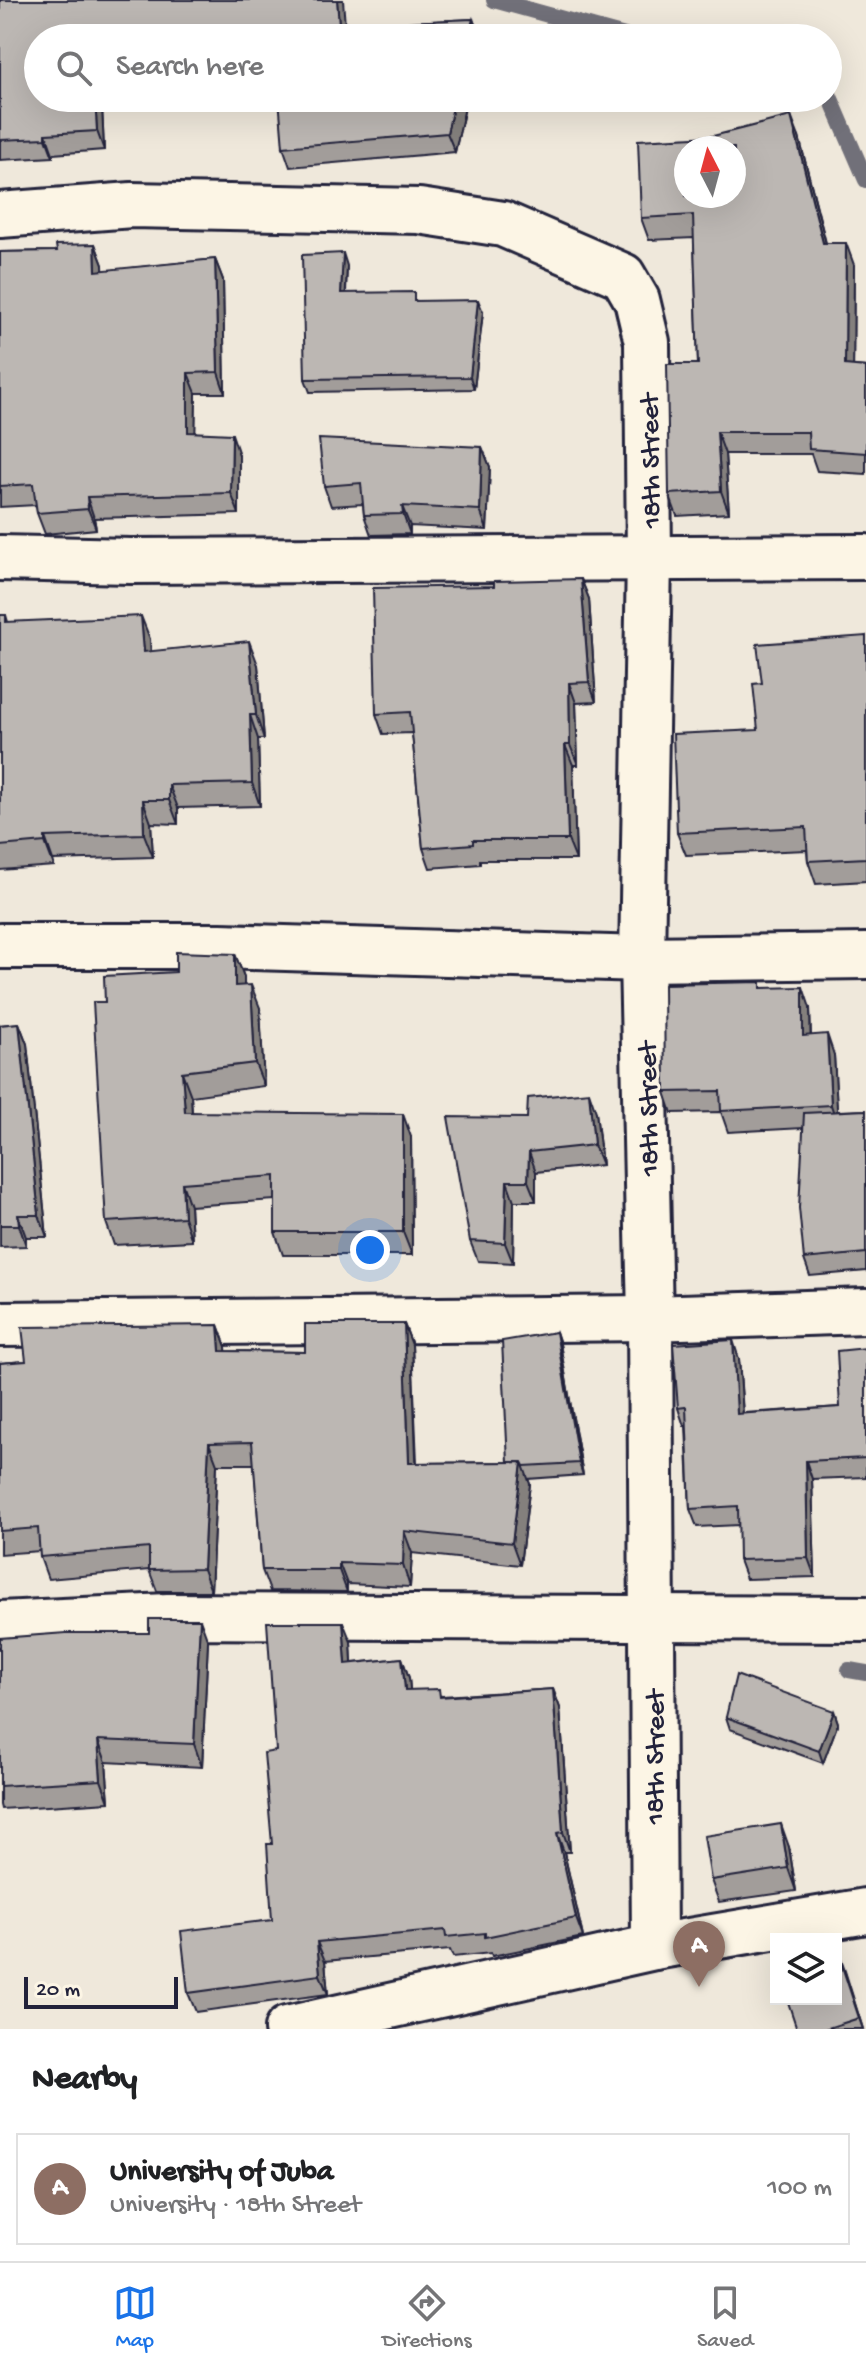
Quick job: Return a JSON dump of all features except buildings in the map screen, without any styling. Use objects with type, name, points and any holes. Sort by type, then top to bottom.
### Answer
[{"type":"street","name":"18th Street","points":[[0,215],[132,205],[419,211],[503,224],[623,276],[637,300],[647,342],[649,558],[642,959],[650,1318],[654,1947]]},
{"type":"street","points":[[0,558],[131,561],[866,557]]},
{"type":"street","points":[[0,946],[220,946],[642,959],[866,956]]},
{"type":"street","points":[[0,1324],[650,1318],[866,1311]]},
{"type":"street","points":[[0,1624],[168,1616],[866,1619]]},
{"type":"street","points":[[287,2029],[654,1947],[866,1911]]},
{"type":"waterway","points":[[494,0],[581,24]]},
{"type":"waterway","points":[[837,112],[866,180]]},
{"type":"waterway","points":[[849,1670],[866,1673]]},
{"type":"place","name":"University of Juba","points":[[699,1987]]}]
